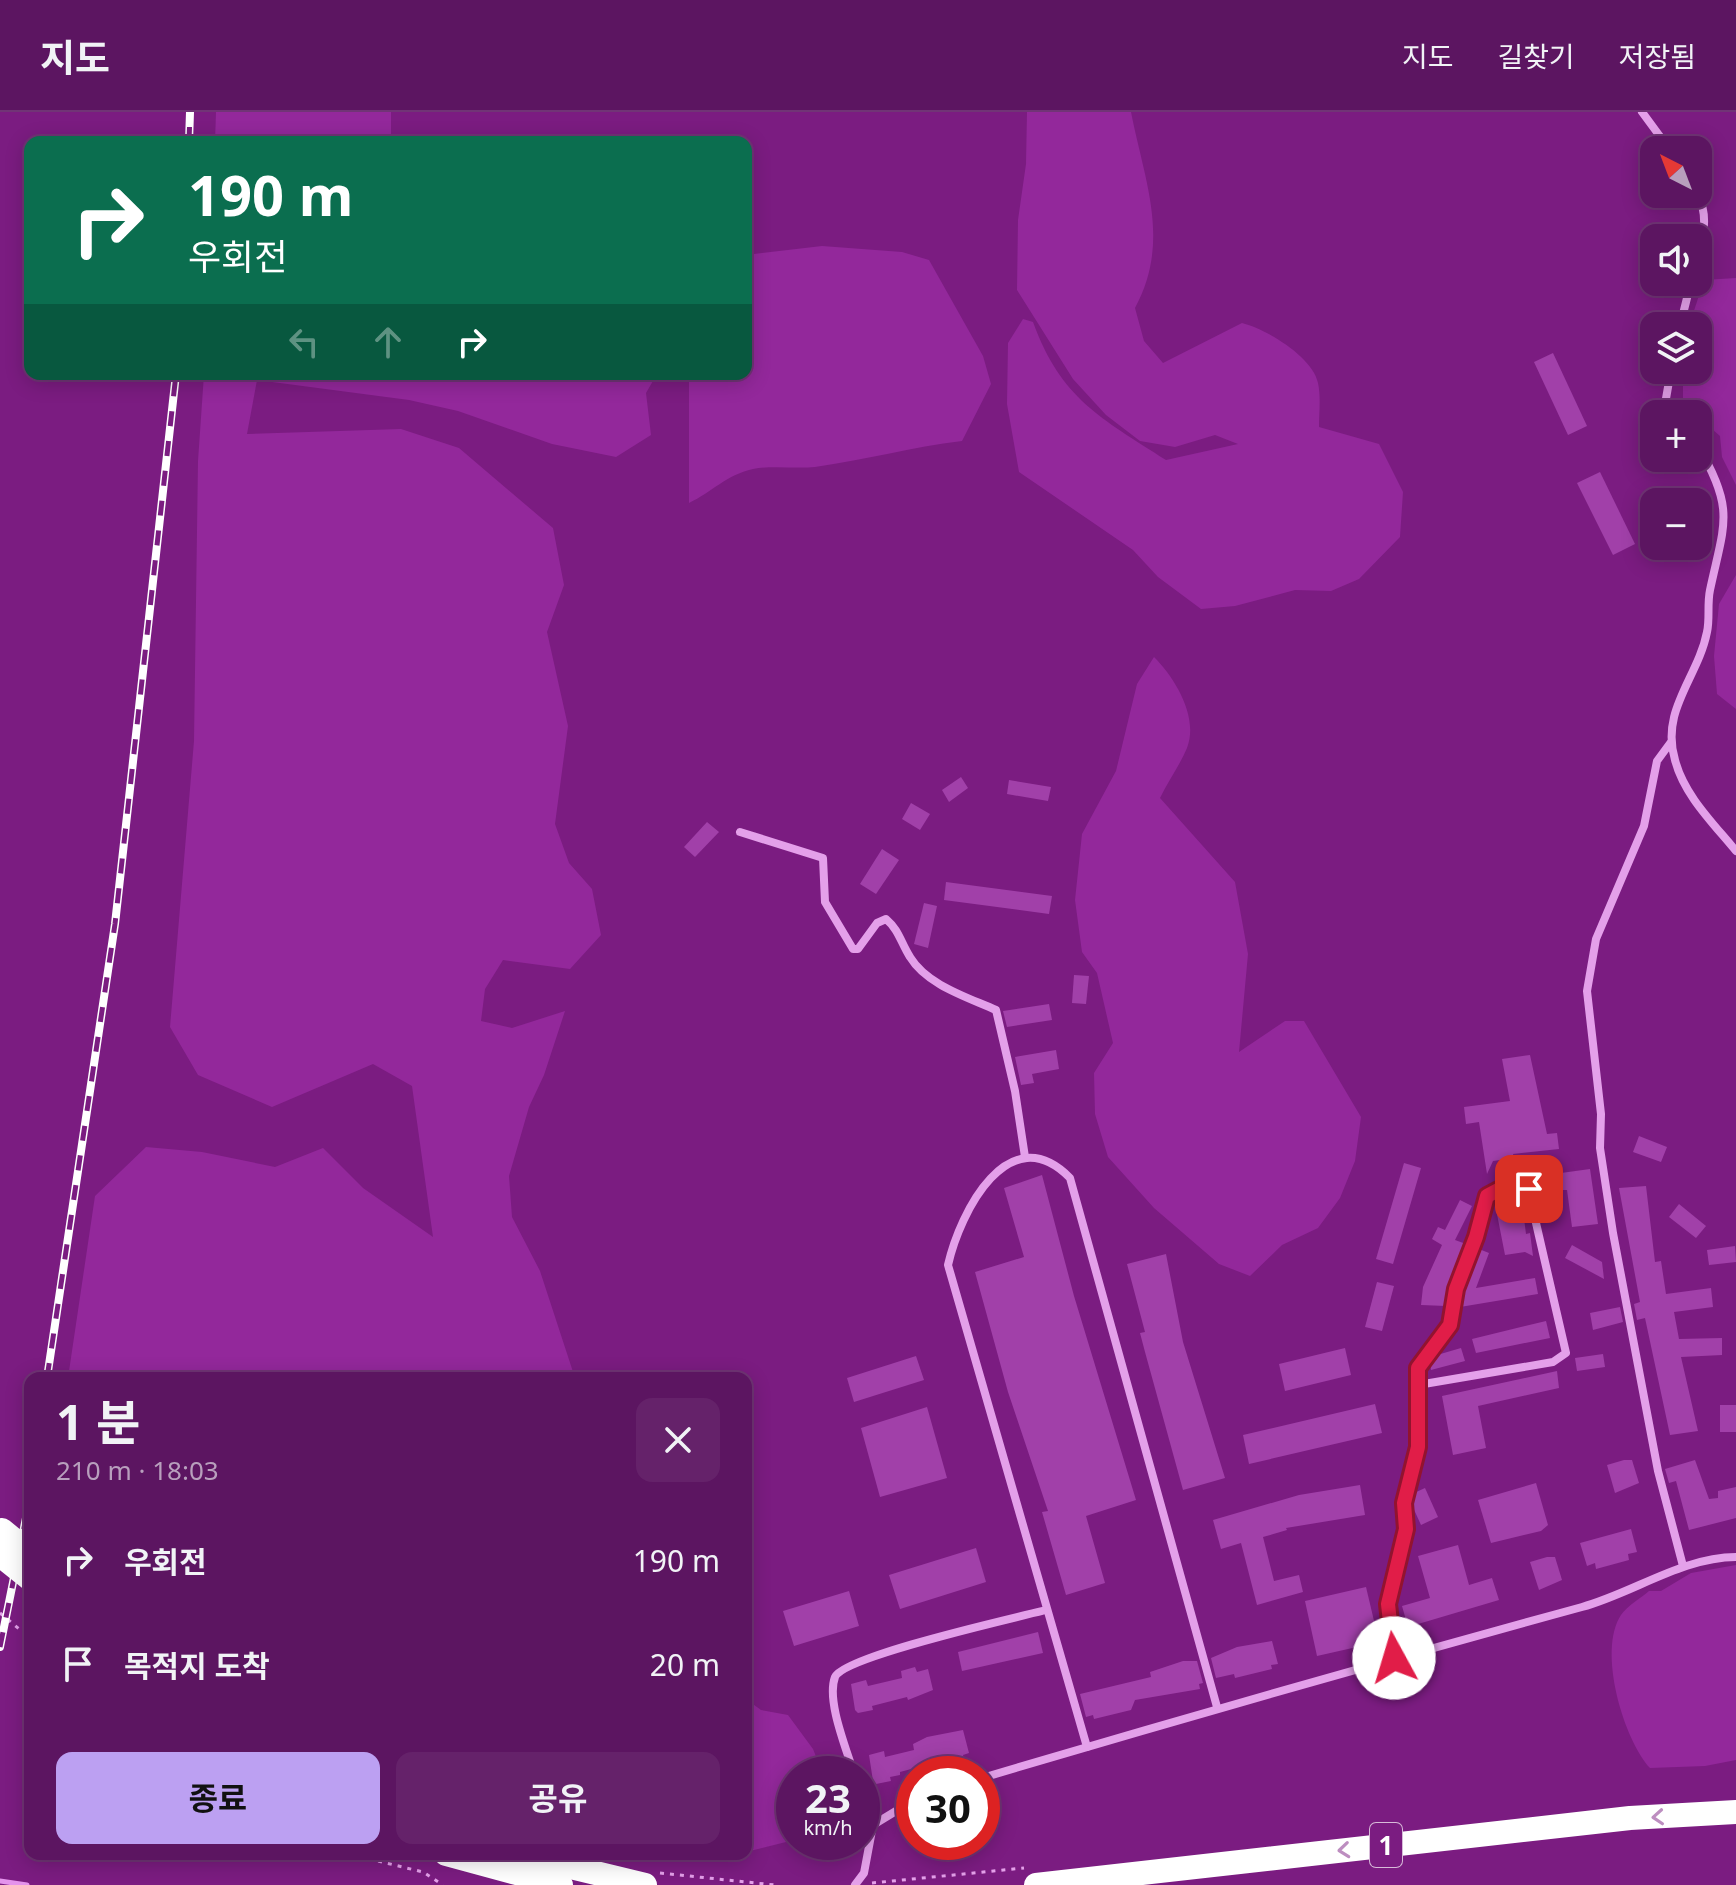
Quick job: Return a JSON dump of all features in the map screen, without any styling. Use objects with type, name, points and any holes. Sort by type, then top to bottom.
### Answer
[{"type":"highway","points":[[1,1529],[24,1548]]},
{"type":"highway","points":[[0,1555],[24,1574]]},
{"type":"highway","name":"1","points":[[1036,1885],[1630,1818],[1736,1812]]},
{"type":"highway","points":[[468,1860],[561,1885]]},
{"type":"highway","points":[[549,1860],[652,1879]]},
{"type":"street","points":[[1642,112],[1660,136]]},
{"type":"street","points":[[1710,472],[1728,510],[1724,543],[1707,604],[1707,632],[1674,708],[1671,742],[1686,789],[1736,851]]},
{"type":"street","points":[[1671,742],[1657,761],[1644,826],[1596,939],[1587,991],[1601,1114],[1600,1148],[1613,1233],[1658,1471],[1683,1566]]},
{"type":"street","points":[[740,832],[823,858],[825,902],[853,949],[858,949],[877,923],[886,919],[895,927],[921,971],[938,983],[996,1010],[1015,1091],[1025,1157]]},
{"type":"street","points":[[1087,1747],[948,1265],[953,1245],[980,1189],[1013,1161],[1025,1157],[1055,1163],[1070,1178],[1217,1707]]},
{"type":"street","points":[[1394,1658],[1388,1604],[1406,1529],[1404,1503],[1418,1447],[1418,1385],[1422,1359],[1450,1325],[1456,1289],[1476,1237],[1487,1196],[1502,1188],[1527,1184],[1566,1353],[1553,1362],[1418,1385]]},
{"type":"street","points":[[1000,1773],[1217,1707],[1620,1597],[1683,1566],[1736,1557]]},
{"type":"street","points":[[849,1756],[836,1715],[834,1686],[836,1675],[845,1666],[873,1655],[1046,1610]]},
{"type":"street","points":[[855,1885],[864,1873],[866,1860]]},
{"type":"path","points":[[0,1613],[24,1633]]},
{"type":"path","points":[[374,1860],[423,1872],[443,1885]]},
{"type":"path","points":[[652,1879],[775,1885]]},
{"type":"shaded area","points":[[216,112],[391,112],[391,136],[215,136]]},
{"type":"shaded area","points":[[1027,112],[1131,112],[1148,188],[1153,235],[1152,259],[1135,308],[1144,341],[1163,363],[1242,323],[1252,326],[1298,354],[1314,373],[1318,383],[1319,427],[1379,444],[1403,492],[1400,537],[1359,579],[1331,591],[1295,590],[1235,606],[1201,609],[1158,577],[1133,550],[1019,472],[1007,404],[1008,343],[1023,319],[1033,322],[1056,370],[1086,404],[1166,460],[1238,444],[1215,435],[1175,447],[1140,441],[1106,415],[1073,379],[1017,290],[1018,220],[1026,164]]},
{"type":"shaded area","points":[[822,246],[902,252],[929,260],[983,356],[991,384],[962,441],[815,467],[753,469],[735,475],[689,503],[689,380],[752,380],[752,254]]},
{"type":"shaded area","points":[[1736,278],[1736,485],[1722,457],[1720,436],[1712,429],[1712,400],[1683,400],[1683,384],[1712,384],[1712,312],[1694,312],[1699,296],[1712,296],[1712,280]]},
{"type":"shaded area","points":[[204,380],[257,380],[247,434],[401,429],[459,448],[553,528],[564,585],[547,632],[568,726],[555,824],[569,863],[592,889],[601,935],[570,969],[503,960],[485,989],[481,1021],[512,1028],[565,1011],[544,1075],[529,1107],[509,1176],[512,1217],[540,1271],[573,1372],[69,1372],[95,1196],[146,1147],[202,1152],[275,1167],[323,1148],[363,1188],[433,1237],[412,1086],[373,1064],[272,1107],[198,1075],[170,1027],[194,741],[198,461]]},
{"type":"shaded area","points":[[257,380],[654,380],[646,393],[651,435],[616,457],[552,444],[458,411],[409,400]]},
{"type":"shaded area","points":[[1736,575],[1736,709],[1717,694],[1714,656],[1719,604]]},
{"type":"shaded area","points":[[1154,657],[1177,687],[1190,724],[1187,748],[1160,798],[1235,882],[1248,954],[1239,1052],[1285,1021],[1304,1021],[1361,1117],[1355,1161],[1340,1198],[1318,1228],[1282,1245],[1250,1276],[1219,1264],[1154,1208],[1108,1157],[1095,1114],[1094,1073],[1113,1043],[1097,973],[1082,952],[1075,900],[1082,834],[1116,771],[1137,684]]},
{"type":"shaded area","points":[[1736,1565],[1736,1760],[1705,1766],[1650,1768],[1640,1755],[1623,1717],[1613,1672],[1614,1631],[1621,1615],[1649,1591],[1661,1591],[1691,1573]]},
{"type":"shaded area","points":[[752,1703],[761,1710],[788,1715],[816,1756],[776,1756],[776,1844],[752,1850]]},
{"type":"building","points":[[1553,353],[1587,426],[1568,435],[1534,362]]},
{"type":"building","points":[[1600,472],[1635,544],[1613,555],[1577,483]]},
{"type":"building","points":[[961,777],[968,788],[949,802],[942,790]]},
{"type":"building","points":[[1009,780],[1051,787],[1048,801],[1007,794]]},
{"type":"building","points":[[911,803],[930,814],[920,830],[902,819]]},
{"type":"building","points":[[707,822],[719,832],[695,857],[684,847]]},
{"type":"building","points":[[882,849],[899,860],[876,894],[860,884]]},
{"type":"building","points":[[946,882],[1052,896],[1049,914],[944,900]]},
{"type":"building","points":[[924,903],[937,906],[928,948],[914,944]]},
{"type":"building","points":[[1074,975],[1089,976],[1086,1004],[1072,1003]]},
{"type":"building","points":[[1049,1004],[1052,1020],[1007,1027],[1003,1011]]},
{"type":"building","points":[[1056,1050],[1059,1069],[1032,1074],[1034,1083],[1021,1085],[1015,1057]]},
{"type":"building","points":[[1530,1055],[1547,1134],[1557,1133],[1559,1149],[1513,1154],[1514,1158],[1493,1161],[1487,1174],[1479,1122],[1466,1124],[1464,1107],[1510,1101],[1502,1059]]},
{"type":"building","points":[[1639,1136],[1667,1147],[1661,1162],[1633,1152]]},
{"type":"building","points":[[1404,1163],[1421,1168],[1393,1264],[1376,1259]]},
{"type":"building","points":[[1590,1169],[1598,1224],[1572,1227],[1567,1190],[1563,1190],[1561,1173]]},
{"type":"building","points":[[1042,1175],[1074,1296],[1136,1500],[1086,1516],[1105,1583],[1066,1595],[1042,1512],[1048,1511],[1008,1392],[975,1272],[1024,1257],[1004,1188]]},
{"type":"building","points":[[1646,1186],[1655,1262],[1661,1261],[1666,1294],[1711,1288],[1713,1307],[1674,1312],[1679,1339],[1722,1338],[1722,1355],[1681,1357],[1698,1431],[1670,1435],[1645,1318],[1637,1320],[1634,1304],[1640,1302],[1619,1188]]},
{"type":"building","points":[[1521,1195],[1526,1234],[1530,1233],[1533,1256],[1525,1252],[1505,1255],[1495,1200]]},
{"type":"building","points":[[1460,1200],[1472,1206],[1455,1240],[1466,1244],[1446,1306],[1421,1305],[1423,1287],[1442,1245],[1432,1239],[1438,1227],[1445,1230]]},
{"type":"building","points":[[1679,1204],[1706,1226],[1696,1238],[1669,1217]]},
{"type":"building","points":[[1572,1245],[1602,1262],[1604,1279],[1565,1258]]},
{"type":"building","points":[[1735,1246],[1736,1262],[1709,1265],[1707,1250]]},
{"type":"building","points":[[1479,1249],[1489,1253],[1476,1288],[1535,1278],[1538,1294],[1460,1307]]},
{"type":"building","points":[[1166,1254],[1183,1342],[1225,1478],[1183,1490],[1140,1333],[1145,1332],[1127,1264]]},
{"type":"building","points":[[1377,1282],[1394,1286],[1382,1331],[1365,1327]]},
{"type":"building","points":[[1620,1307],[1623,1322],[1593,1330],[1590,1313]]},
{"type":"building","points":[[1546,1321],[1550,1338],[1476,1353],[1472,1339]]},
{"type":"building","points":[[1345,1348],[1351,1375],[1285,1391],[1279,1364]]},
{"type":"building","points":[[1461,1348],[1465,1361],[1431,1370],[1430,1364],[1437,1355]]},
{"type":"building","points":[[1603,1354],[1605,1367],[1577,1371],[1575,1358]]},
{"type":"building","points":[[916,1356],[924,1380],[854,1402],[847,1378]]},
{"type":"building","points":[[1557,1371],[1559,1388],[1478,1406],[1486,1448],[1453,1455],[1442,1396]]},
{"type":"building","points":[[1375,1404],[1382,1433],[1249,1464],[1243,1435]]},
{"type":"building","points":[[1720,1405],[1736,1405],[1736,1432],[1720,1432]]},
{"type":"building","points":[[927,1407],[947,1478],[880,1497],[861,1428]]},
{"type":"building","points":[[1632,1460],[1639,1483],[1615,1493],[1607,1465]]},
{"type":"building","points":[[1695,1460],[1709,1499],[1718,1498],[1718,1491],[1736,1487],[1736,1518],[1689,1530],[1676,1481],[1669,1483],[1665,1469]]},
{"type":"building","points":[[1536,1483],[1548,1525],[1541,1531],[1491,1543],[1478,1500]]},
{"type":"building","points":[[1360,1485],[1365,1515],[1286,1528],[1263,1537],[1274,1581],[1299,1575],[1303,1592],[1257,1605],[1241,1543],[1221,1549],[1213,1520],[1299,1495]]},
{"type":"building","points":[[1425,1488],[1438,1517],[1421,1525],[1411,1503],[1414,1493]]},
{"type":"building","points":[[1631,1529],[1637,1552],[1628,1554],[1629,1560],[1596,1569],[1595,1563],[1587,1566],[1580,1543]]},
{"type":"building","points":[[1458,1545],[1469,1585],[1492,1578],[1499,1600],[1408,1627],[1402,1606],[1430,1598],[1418,1556]]},
{"type":"building","points":[[976,1548],[986,1582],[900,1609],[889,1575]]},
{"type":"building","points":[[1555,1557],[1562,1580],[1539,1590],[1530,1562]]},
{"type":"building","points":[[1366,1587],[1379,1642],[1317,1656],[1305,1601]]},
{"type":"building","points":[[849,1591],[859,1626],[794,1646],[783,1611]]},
{"type":"building","points":[[1038,1632],[1043,1653],[962,1671],[958,1652]]},
{"type":"building","points":[[1272,1641],[1278,1664],[1271,1665],[1272,1669],[1235,1678],[1234,1674],[1216,1678],[1211,1658],[1237,1647]]},
{"type":"building","points":[[1183,1661],[1197,1661],[1203,1683],[1199,1684],[1200,1689],[1135,1700],[1131,1710],[1094,1719],[1093,1715],[1086,1717],[1080,1694],[1151,1677],[1150,1672]]},
{"type":"building","points":[[915,1667],[917,1672],[928,1669],[933,1690],[908,1700],[907,1697],[872,1706],[873,1710],[858,1713],[855,1710],[851,1684],[866,1680],[868,1686],[902,1678],[901,1671]]},
{"type":"building","points":[[963,1730],[969,1753],[963,1756],[896,1756],[896,1776],[890,1777],[891,1781],[880,1783],[880,1756],[869,1755],[884,1751],[885,1757],[914,1750],[913,1744],[927,1737]]},
{"type":"waterway","points":[[0,1881],[27,1885]]},
{"type":"railway","points":[[189,136],[190,112]]},
{"type":"railway","points":[[48,1372],[115,924],[175,380]]},
{"type":"railway","points":[[0,1647],[24,1528]]},
{"type":"route","points":[[1394,1658],[1388,1604],[1406,1529],[1404,1503],[1412,1482],[1418,1447],[1418,1368],[1450,1325],[1456,1289],[1476,1237],[1487,1196],[1502,1188],[1527,1184],[1529,1189]]}]
